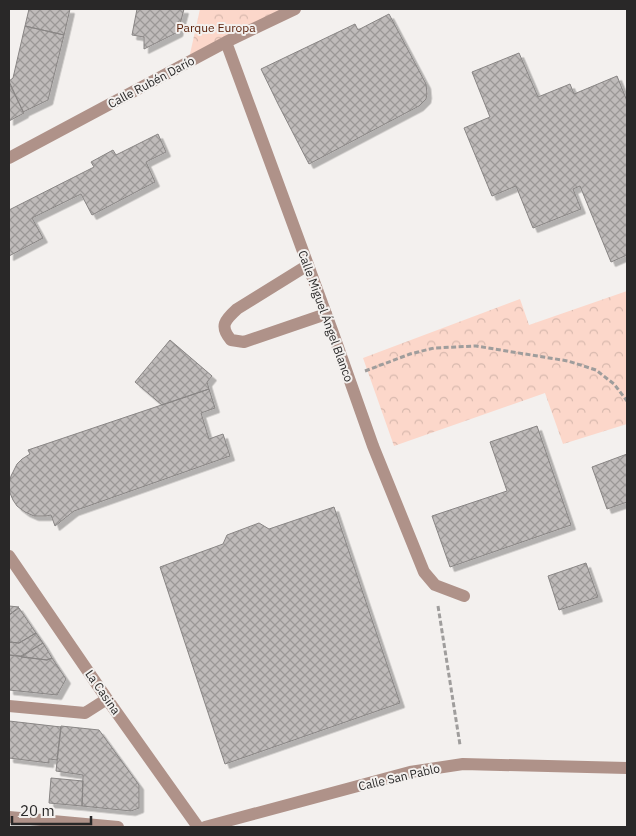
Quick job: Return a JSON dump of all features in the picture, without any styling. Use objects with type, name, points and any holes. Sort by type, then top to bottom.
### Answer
[{"type":"street","name":"Calle Rubén Darío","points":[[9,158],[226,42],[295,9]]},
{"type":"street","name":"Calle Miguel Ángel Blanco","points":[[226,42],[373,446],[424,572],[435,586]]},
{"type":"street","points":[[308,266],[237,309],[224,326],[224,332],[231,340],[244,342],[326,314]]},
{"type":"street","name":"La Casina","points":[[9,558],[198,827]]},
{"type":"street","points":[[435,586],[464,596]]},
{"type":"street","points":[[9,706],[85,713],[107,699]]},
{"type":"street","name":"Calle San Pablo","points":[[206,827],[410,772],[463,764],[627,768]]},
{"type":"street","points":[[9,817],[118,827]]},
{"type":"path","points":[[348,377],[410,354],[434,348],[476,346],[568,361],[596,370],[614,384],[627,401]]},
{"type":"path","points":[[435,586],[463,764]]},
{"type":"green space","name":"Parque Europa","points":[[200,9],[295,9],[188,63]]},
{"type":"green space","points":[[627,291],[627,424],[563,444],[545,393],[394,446],[363,358],[520,299],[529,325]]},
{"type":"building","points":[[29,9],[70,9],[64,35],[25,26]]},
{"type":"building","points":[[137,9],[184,9],[178,32],[144,49],[144,37],[132,35]]},
{"type":"building","points":[[389,14],[426,84],[426,99],[419,106],[309,164],[261,69],[355,24],[358,30]]},
{"type":"building","points":[[25,26],[64,35],[48,100],[23,112],[9,81],[13,78]]},
{"type":"building","points":[[519,53],[538,97],[570,84],[574,94],[617,76],[627,101],[627,255],[611,262],[580,186],[573,189],[581,209],[533,228],[516,186],[492,196],[464,128],[490,117],[472,72]]},
{"type":"building","points":[[9,83],[24,113],[9,121]]},
{"type":"building","points":[[158,134],[166,152],[146,162],[155,182],[92,215],[81,194],[32,218],[43,238],[9,256],[9,210],[94,167],[91,162],[113,150],[116,155]]},
{"type":"building","points":[[170,340],[212,376],[207,382],[209,389],[162,405],[135,382]]},
{"type":"building","points":[[209,389],[215,408],[201,413],[209,439],[223,434],[230,456],[74,511],[55,526],[51,515],[34,516],[17,506],[13,500],[9,484],[11,476],[17,464],[30,454],[28,450]]},
{"type":"building","points":[[537,426],[571,525],[450,567],[432,516],[507,491],[490,442]]},
{"type":"building","points":[[627,454],[627,502],[607,509],[592,467]]},
{"type":"building","points":[[334,507],[400,703],[225,764],[160,567],[223,544],[227,535],[259,523],[269,529]]},
{"type":"building","points":[[586,563],[598,597],[559,610],[548,576]]},
{"type":"building","points":[[9,606],[19,607],[9,615]]},
{"type":"building","points":[[19,608],[36,633],[19,643],[9,642],[9,615]]},
{"type":"building","points":[[36,633],[43,643],[21,656],[9,655],[9,642],[19,643]]},
{"type":"building","points":[[43,643],[52,658],[47,660],[21,657]]},
{"type":"building","points":[[9,655],[47,660],[52,658],[66,679],[57,695],[9,690]]},
{"type":"building","points":[[9,721],[61,727],[57,760],[49,759],[49,763],[9,758]]},
{"type":"building","points":[[61,726],[99,730],[139,785],[139,808],[131,811],[82,806],[83,775],[56,771]]},
{"type":"building","points":[[51,778],[83,781],[82,806],[49,803]]}]
